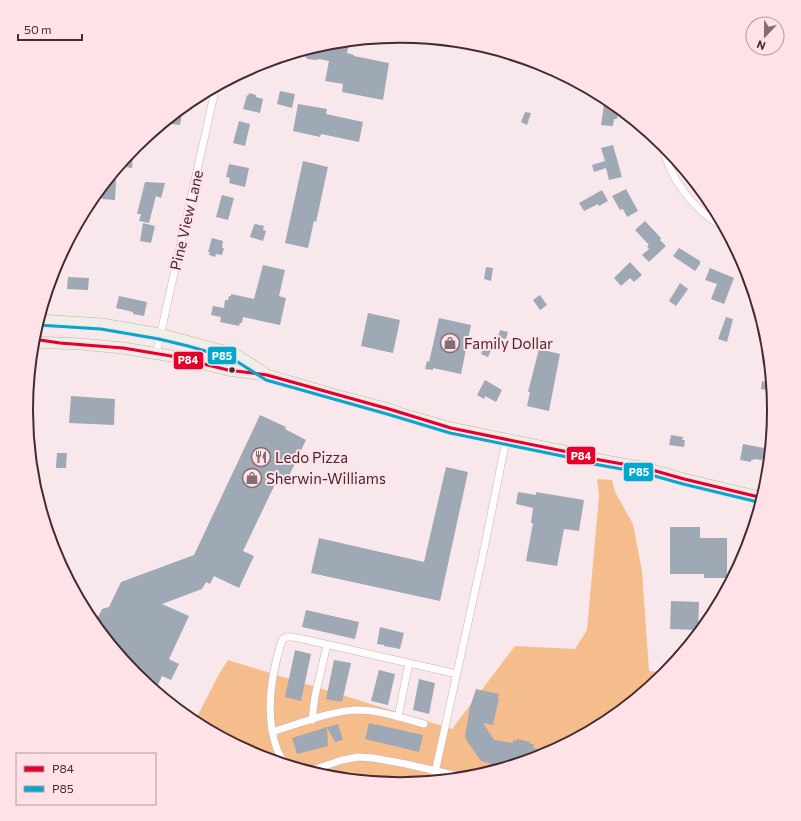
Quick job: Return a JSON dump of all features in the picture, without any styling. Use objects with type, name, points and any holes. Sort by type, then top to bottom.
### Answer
[{"type":"main road","points":[[45,320],[102,324],[160,334],[235,354],[267,375]]},
{"type":"main road","points":[[40,340],[60,343]]},
{"type":"main road","points":[[39,342],[123,348],[171,356],[228,370],[267,375],[451,428],[568,452],[589,458],[645,468],[757,496]]},
{"type":"street","name":"Pine View Lane","points":[[156,354],[214,94]]},
{"type":"street","points":[[666,157],[668,164],[687,196],[698,210],[716,222]]},
{"type":"street","points":[[435,776],[482,559],[506,440]]},
{"type":"street","points":[[282,758],[277,750],[272,732],[270,720],[270,700],[273,674],[282,640],[284,638],[289,636],[457,674]]},
{"type":"street","points":[[312,720],[315,696],[327,645]]},
{"type":"street","points":[[398,717],[409,663]]},
{"type":"street","points":[[272,732],[312,720],[357,710],[375,712],[424,724]]},
{"type":"street","points":[[318,768],[342,760],[358,757],[373,758],[451,774]]},
{"type":"shaded area","points":[[597,479],[612,480],[615,492],[633,524],[642,571],[649,671],[658,672],[643,687],[624,702],[584,729],[541,750],[496,765],[448,775],[400,778],[353,775],[305,765],[260,750],[217,729],[197,717],[219,674],[228,660],[452,729],[515,646],[575,649],[587,630],[599,496]]},
{"type":"building","points":[[348,47],[347,53],[354,56],[389,63],[383,100],[342,92],[343,84],[325,81],[329,61],[307,59],[305,56]]},
{"type":"building","points":[[280,91],[295,94],[292,108],[277,104]]},
{"type":"building","points":[[249,93],[263,99],[260,113],[243,109]]},
{"type":"building","points":[[298,104],[327,109],[326,114],[363,122],[359,142],[321,134],[320,137],[293,131]]},
{"type":"building","points":[[604,105],[618,114],[617,119],[614,119],[613,126],[601,125]]},
{"type":"building","points":[[525,112],[531,113],[527,125],[521,122]]},
{"type":"building","points":[[182,116],[180,125],[171,124]]},
{"type":"building","points":[[239,121],[250,124],[245,146],[233,143]]},
{"type":"building","points":[[613,145],[622,177],[609,180],[606,168],[594,172],[592,165],[605,161],[601,148]]},
{"type":"building","points":[[133,159],[132,168],[125,167]]},
{"type":"building","points":[[303,161],[328,167],[316,222],[314,221],[308,248],[285,243]]},
{"type":"building","points":[[229,164],[249,168],[245,187],[229,183],[230,178],[226,177]]},
{"type":"building","points":[[116,180],[115,200],[102,199],[102,196],[109,187]]},
{"type":"building","points":[[145,182],[165,183],[161,198],[156,196],[149,223],[139,221],[141,214],[137,214]]},
{"type":"building","points":[[626,189],[638,211],[627,217],[623,209],[620,210],[612,196]]},
{"type":"building","points":[[602,190],[608,201],[584,211],[579,203]]},
{"type":"building","points":[[222,195],[234,198],[228,220],[216,217]]},
{"type":"building","points":[[645,221],[661,238],[660,240],[666,246],[649,262],[642,255],[649,249],[647,246],[649,245],[635,230]]},
{"type":"building","points":[[143,223],[155,226],[151,243],[140,241]]},
{"type":"building","points":[[255,224],[264,226],[263,230],[266,231],[263,241],[250,237]]},
{"type":"building","points":[[212,238],[223,241],[222,248],[224,248],[222,255],[216,254],[215,257],[209,255],[210,252],[208,252]]},
{"type":"building","points":[[679,248],[700,261],[700,264],[695,271],[673,256]]},
{"type":"building","points":[[630,262],[642,275],[634,282],[630,278],[621,286],[614,278]]},
{"type":"building","points":[[263,265],[285,270],[279,296],[286,298],[280,325],[243,317],[242,323],[240,323],[239,326],[220,322],[221,317],[211,315],[213,306],[224,308],[225,300],[228,300],[231,294],[254,299]]},
{"type":"building","points":[[486,267],[493,268],[491,281],[484,279]]},
{"type":"building","points":[[710,268],[734,278],[724,304],[711,299],[717,284],[705,280]]},
{"type":"building","points":[[68,277],[89,278],[88,290],[67,289]]},
{"type":"building","points":[[680,283],[688,289],[676,306],[669,301]]},
{"type":"building","points":[[540,295],[547,305],[540,310],[533,300]]},
{"type":"building","points":[[119,296],[147,302],[144,316],[116,308]]},
{"type":"building","points":[[368,313],[400,320],[393,353],[361,346]]},
{"type":"building","points":[[726,317],[733,319],[727,342],[718,339]]},
{"type":"building","name":"Family Dollar","points":[[439,318],[471,325],[461,374],[433,368],[433,370],[425,369],[427,361],[429,362]]},
{"type":"building","points":[[500,330],[508,332],[506,339],[498,337]]},
{"type":"building","points":[[487,339],[494,343],[488,357],[481,354]]},
{"type":"building","points":[[539,349],[560,354],[549,411],[527,406],[530,392],[528,392]]},
{"type":"building","points":[[485,380],[502,390],[496,402],[485,396],[484,399],[477,395]]},
{"type":"building","points":[[762,381],[767,382],[767,390],[761,389]]},
{"type":"building","points":[[71,396],[115,399],[114,425],[69,423]]},
{"type":"building","points":[[260,415],[286,427],[285,429],[306,440],[286,482],[278,478],[243,551],[254,556],[239,588],[214,576],[210,584],[206,582],[202,589],[162,604],[189,616],[169,659],[179,664],[171,680],[162,676],[157,686],[124,653],[97,618],[102,609],[109,607],[121,582],[194,555]]},
{"type":"building","points":[[671,435],[683,437],[682,440],[685,440],[684,447],[669,445]]},
{"type":"building","points":[[743,444],[766,448],[765,458],[762,458],[762,460],[754,459],[751,460],[751,462],[740,460]]},
{"type":"building","points":[[57,453],[67,453],[66,468],[56,468]]},
{"type":"building","points":[[446,467],[468,472],[440,601],[311,573],[319,538],[424,562]]},
{"type":"building","points":[[518,492],[536,495],[536,492],[584,500],[579,531],[564,529],[557,566],[526,561],[533,523],[531,523],[533,508],[516,504]]},
{"type":"building","points":[[670,527],[700,527],[700,538],[727,538],[727,578],[704,578],[704,574],[670,574]]},
{"type":"building","points":[[671,601],[699,602],[698,626],[695,630],[670,629]]},
{"type":"building","points":[[306,610],[359,622],[355,639],[302,627]]},
{"type":"building","points":[[380,627],[404,633],[400,649],[377,644]]},
{"type":"building","points":[[295,650],[311,654],[301,701],[285,697]]},
{"type":"building","points":[[334,660],[351,663],[342,702],[326,699]]},
{"type":"building","points":[[379,670],[395,674],[388,705],[371,701]]},
{"type":"building","points":[[419,679],[435,683],[429,714],[413,710]]},
{"type":"building","points":[[476,689],[499,694],[493,725],[483,723],[494,740],[513,743],[513,740],[517,741],[517,739],[530,742],[530,744],[534,744],[533,748],[541,750],[496,765],[481,761],[465,736],[470,707]]},
{"type":"building","points":[[369,723],[423,735],[419,752],[365,739]]},
{"type":"building","points":[[338,724],[343,740],[335,742],[327,727]]},
{"type":"building","points":[[327,727],[328,746],[297,754],[292,738]]},
{"type":"transit line","name":"P85","points":[[43,325],[101,329],[159,339],[188,346],[233,359],[266,380],[450,433],[567,457],[588,463],[644,473],[756,502]]},
{"type":"transit line","name":"P84","points":[[40,340],[123,348],[171,356],[228,370],[267,375],[451,428],[568,452],[589,458],[645,468],[757,497]]},
{"type":"place","name":"Family Dollar","points":[[450,343]]},
{"type":"place","name":"Ledo Pizza","points":[[261,457]]},
{"type":"place","name":"Sherwin-Williams","points":[[252,478]]}]
